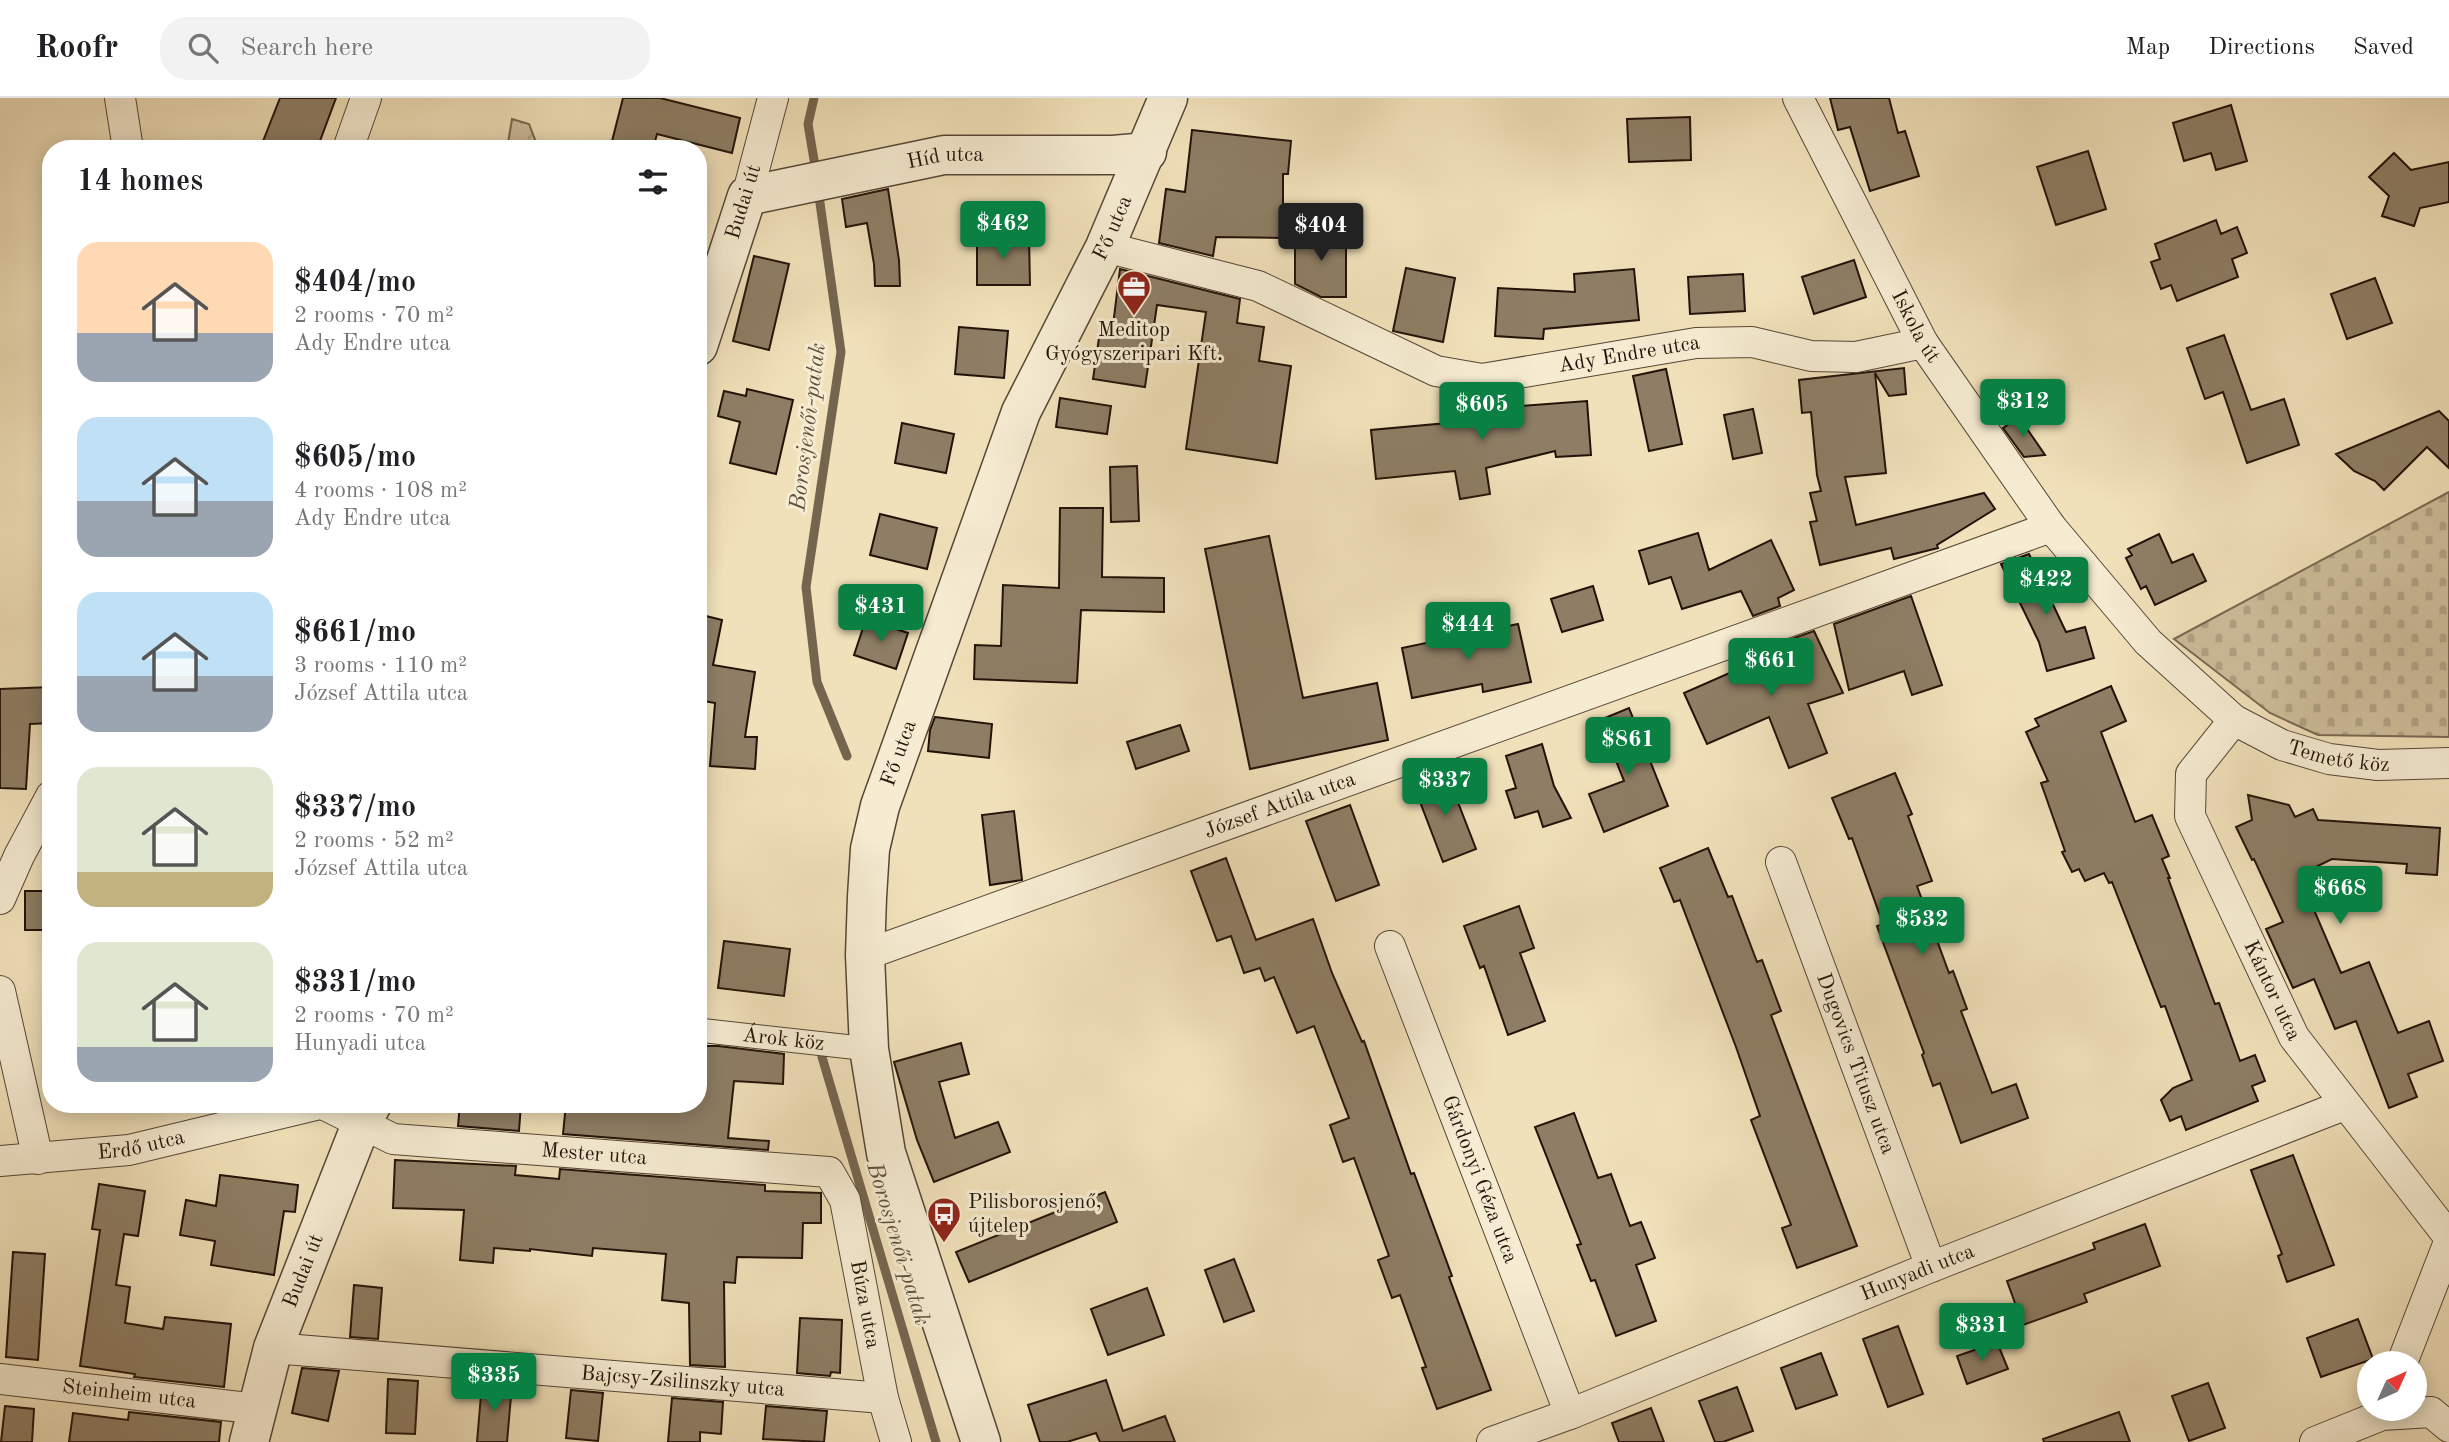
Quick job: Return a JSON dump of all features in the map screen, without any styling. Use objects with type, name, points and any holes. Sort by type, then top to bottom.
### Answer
[{"type":"street","points":[[120,98],[127,140]]},
{"type":"street","points":[[351,140],[366,98]]},
{"type":"street","name":"Budai út","points":[[707,319],[747,197],[774,98]]},
{"type":"street","name":"Fő utca","points":[[981,1442],[886,1153],[869,1049],[865,955],[870,849],[880,806],[1021,412],[1105,247],[1168,98]]},
{"type":"street","name":"Iskola út","points":[[1798,98],[1923,343],[2052,527],[2148,642],[2234,720]]},
{"type":"street","name":"Híd utca","points":[[747,197],[944,155],[1113,155],[1147,152]]},
{"type":"street","name":"Ady Endre utca","points":[[1105,247],[1258,286],[1436,371],[1482,379],[1696,343],[1752,342],[1811,356],[1856,357],[1923,343]]},
{"type":"street","name":"József Attila utca","points":[[865,955],[2052,527]]},
{"type":"street","name":"Temető köz","points":[[2234,720],[2283,745],[2329,760],[2378,765],[2449,763]]},
{"type":"street","name":"Kántor utca","points":[[2234,720],[2191,774],[2190,816],[2294,1037],[2449,1240]]},
{"type":"street","points":[[0,900],[42,813]]},
{"type":"street","name":"Dugovics Titusz utca","points":[[1781,862],[1931,1267]]},
{"type":"street","name":"Gárdonyi Géza utca","points":[[1390,946],[1570,1414]]},
{"type":"street","points":[[0,991],[38,1159]]},
{"type":"street","name":"Árok köz","points":[[707,1031],[869,1049]]},
{"type":"street","name":"Hunyadi utca","points":[[1492,1442],[1570,1414],[1931,1267],[2344,1105]]},
{"type":"street","name":"Erdő utca","points":[[0,1161],[129,1150],[284,1113]]},
{"type":"street","name":"Budai út","points":[[254,1425],[273,1348],[367,1113]]},
{"type":"street","name":"Mester utca","points":[[367,1113],[393,1139],[829,1172]]},
{"type":"street","name":"Búza utca","points":[[829,1172],[845,1200],[883,1398],[896,1442]]},
{"type":"street","points":[[2407,1351],[2449,1240]]},
{"type":"street","name":"Bajcsy-Zsilinszky utca","points":[[273,1348],[883,1398]]},
{"type":"street","name":"Steinheim utca","points":[[0,1379],[254,1425]]},
{"type":"street","points":[[2315,1442],[2378,1422],[2431,1412],[2449,1427]]},
{"type":"green space","points":[[512,119],[529,124],[535,140],[508,140]]},
{"type":"green space","points":[[2449,492],[2449,737],[2318,735],[2270,713],[2174,639]]},
{"type":"building","points":[[280,98],[336,98],[320,140],[264,140]]},
{"type":"building","points":[[623,98],[660,98],[740,118],[732,153],[707,147],[707,140],[681,140],[657,134],[655,140],[612,140]]},
{"type":"building","points":[[1830,98],[1889,98],[1898,133],[1905,131],[1919,176],[1870,191],[1850,127],[1838,130]]},
{"type":"building","points":[[2231,105],[2247,161],[2216,170],[2211,153],[2184,161],[2173,123]]},
{"type":"building","points":[[1690,117],[1691,160],[1629,162],[1627,119]]},
{"type":"building","points":[[1192,130],[1291,141],[1288,174],[1283,174],[1283,238],[1216,237],[1213,256],[1159,243],[1166,189],[1185,192]]},
{"type":"building","points":[[2088,151],[2106,209],[2056,225],[2037,167]]},
{"type":"building","points":[[2394,153],[2411,170],[2449,162],[2449,202],[2420,208],[2414,226],[2382,216],[2389,196],[2369,177]]},
{"type":"building","points":[[888,189],[899,260],[900,286],[875,286],[867,223],[846,227],[842,199]]},
{"type":"building","points":[[2216,220],[2221,234],[2237,227],[2247,253],[2232,259],[2238,277],[2177,301],[2171,285],[2161,289],[2151,262],[2160,259],[2155,244]]},
{"type":"building","points":[[1346,231],[1346,297],[1321,297],[1295,284],[1295,232]]},
{"type":"building","points":[[977,237],[1029,238],[1030,285],[977,285]]},
{"type":"building","points":[[754,256],[789,264],[769,350],[733,341]]},
{"type":"building","points":[[1854,260],[1866,297],[1814,314],[1802,277]]},
{"type":"building","points":[[1406,268],[1455,278],[1443,342],[1393,331]]},
{"type":"building","points":[[1120,269],[1240,299],[1237,323],[1264,327],[1259,361],[1291,366],[1277,463],[1186,449],[1206,312],[1157,305],[1145,387],[1093,379],[1100,331],[1112,333]]},
{"type":"building","points":[[1634,269],[1639,320],[1544,329],[1543,339],[1495,336],[1498,288],[1575,292],[1574,274]]},
{"type":"building","points":[[1743,274],[1745,311],[1690,314],[1688,277]]},
{"type":"building","points":[[2375,278],[2392,323],[2347,339],[2331,294]]},
{"type":"building","points":[[959,327],[1008,331],[1004,378],[955,374]]},
{"type":"building","points":[[2224,335],[2251,410],[2284,399],[2299,445],[2247,463],[2223,392],[2205,399],[2187,348]]},
{"type":"building","points":[[1904,368],[1906,394],[1889,396],[1875,373],[1886,473],[1845,477],[1856,525],[1984,493],[1995,509],[1937,545],[1938,548],[1894,559],[1891,548],[1820,565],[1810,522],[1817,521],[1810,493],[1821,491],[1811,412],[1802,413],[1799,380]]},
{"type":"building","points":[[1666,369],[1682,444],[1649,451],[1633,376]]},
{"type":"building","points":[[747,389],[793,400],[776,474],[730,463],[740,422],[718,416],[724,391],[746,396]]},
{"type":"building","points":[[1060,398],[1111,406],[1107,434],[1056,427]]},
{"type":"building","points":[[1587,401],[1591,455],[1556,457],[1555,451],[1486,468],[1490,494],[1460,499],[1455,471],[1376,479],[1371,430],[1447,423],[1444,408],[1475,403],[1477,414],[1507,407]]},
{"type":"building","points":[[1753,409],[1762,453],[1733,459],[1724,415]]},
{"type":"building","points":[[2439,411],[2449,421],[2449,468],[2427,447],[2384,490],[2375,481],[2354,471],[2336,454]]},
{"type":"building","points":[[2019,417],[2045,455],[2024,457],[2003,428]]},
{"type":"building","points":[[902,423],[954,434],[946,473],[895,463]]},
{"type":"building","points":[[1137,466],[1139,521],[1111,522],[1110,467]]},
{"type":"building","points":[[1060,508],[1103,508],[1102,577],[1164,578],[1164,612],[1081,610],[1077,683],[974,679],[975,645],[1001,646],[1003,585],[1059,588]]},
{"type":"building","points":[[880,514],[937,528],[927,569],[870,555]]},
{"type":"building","points":[[1698,533],[1709,570],[1771,540],[1794,590],[1778,598],[1780,606],[1753,616],[1741,591],[1682,609],[1671,577],[1649,584],[1639,551]]},
{"type":"building","points":[[2159,534],[2172,563],[2193,554],[2206,581],[2155,605],[2146,586],[2141,589],[2126,558],[2132,555],[2128,549]]},
{"type":"building","points":[[1269,536],[1303,698],[1377,683],[1388,740],[1250,769],[1205,549]]},
{"type":"building","points":[[2029,554],[2066,632],[2085,627],[2094,658],[2047,671],[2039,642],[2001,564]]},
{"type":"building","points":[[1593,586],[1603,620],[1562,632],[1551,599]]},
{"type":"building","points":[[1911,596],[1942,685],[1912,695],[1904,671],[1849,690],[1834,624]]},
{"type":"building","points":[[707,616],[722,620],[713,665],[755,672],[745,737],[757,737],[755,769],[710,766],[715,703],[707,702]]},
{"type":"building","points":[[866,619],[908,633],[896,669],[854,655]]},
{"type":"building","points":[[1518,624],[1531,682],[1483,692],[1482,684],[1412,698],[1402,648]]},
{"type":"building","points":[[1814,631],[1843,693],[1808,704],[1827,753],[1789,768],[1769,717],[1707,744],[1684,693],[1766,657],[1763,649]]},
{"type":"building","points":[[2111,686],[2126,721],[2101,732],[2135,822],[2152,815],[2169,856],[2162,859],[2168,878],[2215,1004],[2219,1003],[2240,1061],[2255,1055],[2265,1081],[2252,1086],[2258,1101],[2186,1130],[2181,1116],[2170,1121],[2161,1100],[2173,1088],[2192,1080],[2165,1006],[2161,1007],[2112,882],[2109,883],[2104,873],[2085,881],[2079,869],[2072,872],[2062,852],[2065,851],[2041,783],[2048,781],[2026,732],[2039,726],[2035,719]]},
{"type":"building","points":[[42,687],[42,723],[30,724],[26,789],[0,788],[0,689]]},
{"type":"building","points":[[1629,708],[1668,806],[1604,832],[1589,794],[1624,781],[1600,720]]},
{"type":"building","points":[[935,717],[992,724],[989,758],[928,751],[930,730]]},
{"type":"building","points":[[1180,725],[1189,751],[1136,769],[1127,742]]},
{"type":"building","points":[[1542,744],[1554,786],[1571,818],[1543,827],[1538,811],[1515,818],[1506,791],[1516,788],[1506,756]]},
{"type":"building","points":[[1895,773],[1912,814],[1908,816],[1932,881],[1917,886],[1949,973],[1953,971],[1967,1009],[1961,1011],[1992,1093],[2016,1084],[2028,1118],[1961,1143],[1940,1083],[1933,1086],[1922,1055],[1924,1053],[1877,926],[1883,924],[1852,838],[1849,839],[1832,798]]},
{"type":"building","points":[[1447,774],[1476,849],[1443,862],[1414,786]]},
{"type":"building","points":[[2248,795],[2289,805],[2295,817],[2313,809],[2318,820],[2440,828],[2437,875],[2406,873],[2407,864],[2332,859],[2299,875],[2341,973],[2369,962],[2398,1033],[2429,1021],[2443,1061],[2408,1074],[2417,1097],[2389,1108],[2356,1021],[2335,1029],[2314,979],[2293,988],[2266,929],[2283,922],[2236,827],[2252,820]]},
{"type":"building","points":[[1350,805],[1379,885],[1336,901],[1306,821]]},
{"type":"building","points":[[1014,811],[1022,880],[990,885],[982,815]]},
{"type":"building","points":[[1708,848],[1728,897],[1732,896],[1757,962],[1762,960],[1781,1011],[1771,1015],[1857,1246],[1797,1268],[1782,1228],[1791,1225],[1751,1120],[1760,1116],[1680,900],[1674,902],[1660,868]]},
{"type":"building","points":[[1226,858],[1256,940],[1313,919],[1332,973],[1362,1042],[1364,1041],[1411,1174],[1414,1173],[1491,1390],[1437,1409],[1422,1368],[1426,1367],[1400,1295],[1392,1298],[1378,1260],[1389,1256],[1354,1158],[1343,1162],[1330,1125],[1349,1118],[1314,1026],[1297,1033],[1274,977],[1265,981],[1260,968],[1244,973],[1231,936],[1217,941],[1191,871]]},
{"type":"building","points":[[25,891],[42,891],[42,930],[25,930]]},
{"type":"building","points":[[1519,906],[1534,948],[1520,953],[1545,1021],[1508,1035],[1484,966],[1480,968],[1464,926]]},
{"type":"building","points":[[724,941],[790,949],[784,996],[718,988]]},
{"type":"building","points":[[961,1043],[969,1074],[939,1082],[955,1138],[998,1122],[1010,1152],[934,1182],[917,1140],[894,1062]]},
{"type":"building","points":[[707,1046],[784,1054],[783,1084],[734,1081],[728,1138],[769,1141],[768,1150],[563,1134],[565,1113],[707,1113]]},
{"type":"building","points":[[459,1113],[520,1113],[519,1131],[458,1126]]},
{"type":"building","points":[[1574,1113],[1598,1178],[1611,1174],[1630,1226],[1641,1222],[1655,1258],[1636,1265],[1656,1321],[1616,1336],[1595,1280],[1591,1281],[1577,1245],[1581,1244],[1535,1127]]},
{"type":"building","points":[[2293,1155],[2334,1265],[2287,1282],[2278,1256],[2282,1254],[2251,1170]]},
{"type":"building","points":[[395,1160],[516,1166],[515,1175],[559,1179],[560,1169],[765,1185],[765,1191],[821,1193],[821,1223],[803,1223],[802,1258],[737,1257],[735,1283],[724,1282],[725,1367],[690,1365],[689,1303],[662,1300],[666,1254],[593,1248],[592,1256],[494,1248],[493,1263],[460,1260],[464,1210],[393,1208]]},
{"type":"building","points":[[220,1175],[298,1185],[295,1212],[284,1211],[274,1275],[211,1265],[215,1241],[180,1235],[186,1200],[216,1206]]},
{"type":"building","points":[[99,1184],[145,1191],[138,1236],[124,1234],[116,1285],[130,1287],[125,1323],[163,1329],[165,1317],[231,1324],[224,1387],[134,1377],[135,1374],[80,1366],[100,1230],[92,1229]]},
{"type":"building","points":[[1105,1192],[1117,1222],[969,1282],[956,1252]]},
{"type":"building","points":[[2145,1224],[2160,1266],[2084,1294],[2087,1302],[2023,1325],[2007,1281],[2095,1249],[2093,1243]]},
{"type":"building","points":[[13,1252],[45,1254],[38,1360],[6,1357]]},
{"type":"building","points":[[1234,1259],[1254,1311],[1224,1322],[1205,1270]]},
{"type":"building","points":[[354,1285],[382,1288],[378,1339],[350,1337]]},
{"type":"building","points":[[1147,1288],[1164,1335],[1108,1355],[1091,1309]]},
{"type":"building","points":[[800,1318],[842,1320],[840,1373],[831,1372],[830,1376],[797,1373]]},
{"type":"building","points":[[2358,1319],[2370,1351],[2357,1351],[2357,1365],[2321,1377],[2307,1338]]},
{"type":"building","points":[[1898,1326],[1923,1394],[1888,1407],[1863,1339]]},
{"type":"building","points":[[1997,1342],[2008,1369],[1967,1384],[1957,1356]]},
{"type":"building","points":[[1821,1353],[1837,1395],[1796,1409],[1781,1368]]},
{"type":"building","points":[[302,1368],[339,1371],[328,1421],[292,1413]]},
{"type":"building","points":[[388,1379],[418,1381],[415,1434],[386,1433]]},
{"type":"building","points":[[1106,1380],[1123,1431],[1165,1416],[1175,1442],[1100,1442],[1096,1433],[1067,1442],[1040,1442],[1028,1405]]},
{"type":"building","points":[[482,1383],[512,1385],[507,1442],[477,1442]]},
{"type":"building","points":[[2208,1383],[2225,1428],[2189,1441],[2172,1396]]},
{"type":"building","points":[[1737,1387],[1753,1431],[1723,1442],[1715,1442],[1699,1401]]},
{"type":"building","points":[[571,1390],[603,1393],[598,1441],[566,1438]]},
{"type":"building","points":[[672,1398],[723,1402],[721,1434],[700,1432],[700,1442],[668,1442]]},
{"type":"building","points":[[5,1406],[34,1409],[32,1442],[1,1442]]},
{"type":"building","points":[[766,1406],[827,1411],[824,1442],[763,1439]]},
{"type":"building","points":[[1651,1408],[1664,1442],[1619,1442],[1612,1423]]},
{"type":"building","points":[[129,1412],[221,1422],[219,1442],[69,1442],[73,1413],[128,1420]]},
{"type":"building","points":[[2119,1412],[2130,1442],[2044,1442],[2043,1439]]},
{"type":"waterway","name":"Borosjenői-patak","points":[[814,98],[808,124],[816,172]]},
{"type":"waterway","name":"Borosjenői-patak","points":[[818,189],[841,352],[806,587],[817,682],[847,756]]},
{"type":"waterway","name":"Borosjenői-patak","points":[[822,1057],[936,1442]]},
{"type":"place","name":"Meditop Gyógyszeripari Kft.","points":[[1134,317]]},
{"type":"place","name":"Pilisborosjenő, újtelep","points":[[944,1244]]}]
